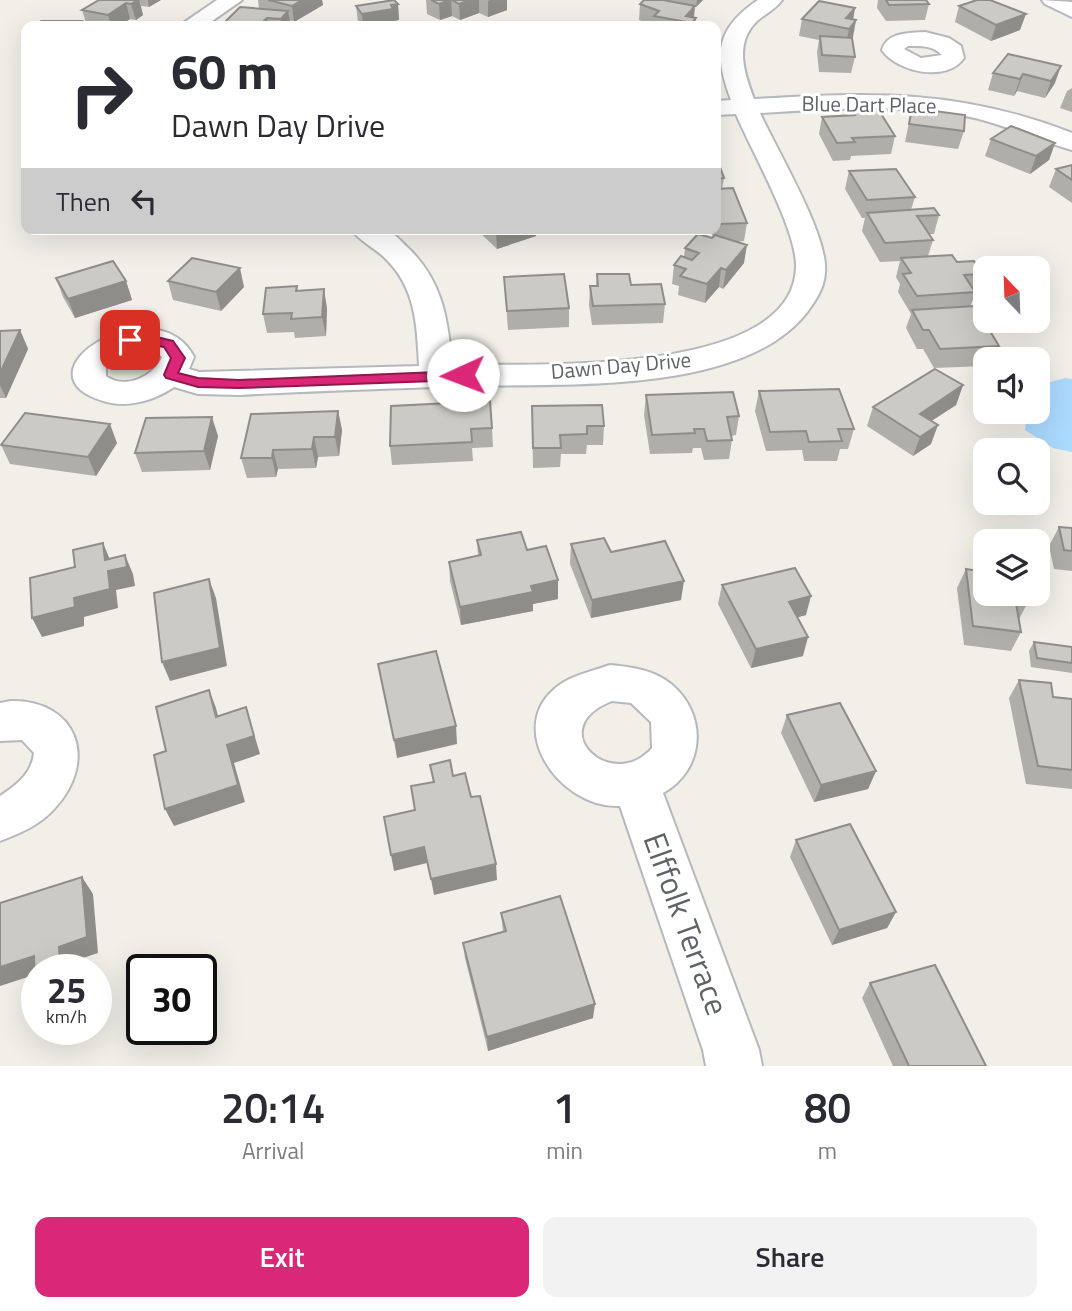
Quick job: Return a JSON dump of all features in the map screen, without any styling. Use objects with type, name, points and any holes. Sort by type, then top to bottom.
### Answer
[{"type":"street","points":[[198,21],[232,0]]},
{"type":"street","name":"Dawn Day Drive","points":[[171,375],[198,383],[239,384],[630,370],[671,366],[710,358],[750,344],[775,326],[797,304],[808,282],[811,261],[798,218],[745,106],[730,60],[735,33],[755,10],[772,0]]},
{"type":"street","points":[[1052,0],[1072,11]]},
{"type":"street","points":[[907,102],[901,75],[911,62]]},
{"type":"street","name":"Blue Dart Place","points":[[721,107],[907,102],[943,105],[992,115],[1072,142]]},
{"type":"street","points":[[373,235],[407,264],[421,285],[430,309],[436,376]]},
{"type":"street","points":[[0,722],[33,722],[51,734],[58,753],[53,776],[36,799],[10,816],[0,819]]},
{"type":"street","name":"Elffolk Terrace","points":[[636,783],[731,1050],[734,1066]]},
{"type":"water","points":[[1072,379],[1072,452],[1053,448],[1050,446],[1050,438],[1037,438],[1025,430],[1026,424],[1050,424],[1050,382]]},
{"type":"building","points":[[99,0],[138,0],[131,4],[126,3],[108,15],[82,10]]},
{"type":"building","points":[[268,0],[302,0],[292,6]]},
{"type":"building","points":[[394,0],[398,4],[391,5],[393,9],[362,14],[356,6]]},
{"type":"building","points":[[431,0],[450,0],[439,4]]},
{"type":"building","points":[[452,0],[469,0],[459,4]]},
{"type":"building","points":[[644,0],[663,0],[695,6],[686,16],[696,18],[694,21],[681,21],[654,16],[659,11],[640,4]]},
{"type":"building","points":[[886,0],[926,0],[929,4],[889,5]]},
{"type":"building","points":[[977,0],[990,0],[1026,14],[996,25],[959,6]]},
{"type":"building","points":[[819,1],[855,8],[846,18],[856,20],[849,29],[802,19]]},
{"type":"building","points":[[240,7],[288,11],[281,19],[226,21]]},
{"type":"building","points":[[820,36],[852,38],[855,57],[822,55]]},
{"type":"building","points":[[1008,54],[1061,66],[1051,81],[1023,74],[1020,79],[993,73]]},
{"type":"building","points":[[912,108],[965,115],[964,131],[909,124]]},
{"type":"building","points":[[878,109],[895,136],[852,138],[855,142],[837,143],[822,117],[855,115],[852,110]]},
{"type":"building","points":[[1011,126],[1055,143],[1036,156],[991,139]]},
{"type":"building","points":[[1072,165],[1072,180],[1056,169]]},
{"type":"building","points":[[896,169],[915,197],[867,200],[849,171]]},
{"type":"building","points":[[733,188],[747,223],[721,224],[721,189]]},
{"type":"building","points":[[934,208],[939,215],[917,216],[933,240],[885,243],[867,213]]},
{"type":"building","points":[[697,235],[712,238],[715,235],[747,245],[726,270],[721,268],[707,284],[680,276],[686,269],[674,265],[681,256],[692,260],[699,253],[685,248]]},
{"type":"building","points":[[952,255],[957,262],[973,261],[973,275],[964,275],[973,292],[917,296],[903,274],[911,273],[901,258]]},
{"type":"building","points":[[192,258],[240,268],[216,292],[168,281]]},
{"type":"building","points":[[113,261],[126,281],[68,299],[56,278]]},
{"type":"building","points":[[564,274],[569,308],[507,311],[504,277]]},
{"type":"building","points":[[597,274],[629,274],[631,285],[661,284],[665,304],[593,306],[590,286],[598,286]]},
{"type":"building","points":[[297,286],[296,291],[324,289],[322,317],[291,319],[292,313],[263,314],[266,288]]},
{"type":"building","points":[[973,306],[973,333],[991,333],[999,346],[940,349],[929,330],[923,330],[912,310]]},
{"type":"building","points":[[20,330],[0,373],[0,331]]},
{"type":"building","points":[[935,369],[963,385],[920,414],[938,425],[920,437],[873,407]]},
{"type":"building","points":[[839,389],[854,429],[838,429],[842,441],[809,442],[806,431],[770,432],[759,391]]},
{"type":"building","points":[[733,392],[739,416],[727,417],[732,440],[707,441],[704,429],[694,429],[695,433],[652,435],[646,395]]},
{"type":"building","points":[[490,401],[492,428],[471,429],[472,442],[390,446],[391,406]]},
{"type":"building","points":[[602,405],[604,426],[587,426],[587,434],[560,435],[561,448],[533,448],[532,406]]},
{"type":"building","points":[[338,411],[335,437],[314,437],[312,449],[273,450],[272,458],[241,458],[251,414]]},
{"type":"building","points":[[25,413],[110,424],[88,457],[1,445]]},
{"type":"building","points":[[212,417],[204,451],[135,453],[146,418]]},
{"type":"building","points":[[1059,527],[1072,528],[1072,551],[1064,550]]},
{"type":"building","points":[[521,532],[527,550],[546,546],[558,580],[531,586],[533,592],[460,607],[449,562],[481,555],[477,540]]},
{"type":"building","points":[[604,538],[611,552],[665,541],[684,581],[592,600],[571,544]]},
{"type":"building","points":[[103,543],[105,560],[125,555],[127,567],[108,571],[110,589],[74,598],[75,607],[32,618],[30,578],[75,567],[73,550]]},
{"type":"building","points":[[795,568],[811,596],[789,602],[808,637],[756,649],[722,585]]},
{"type":"building","points":[[966,569],[973,570],[973,606],[1017,606],[1021,632],[973,626]]},
{"type":"building","points":[[209,579],[220,648],[162,662],[154,593]]},
{"type":"building","points":[[1034,642],[1072,647],[1072,663],[1037,658]]},
{"type":"building","points":[[436,651],[456,726],[394,740],[378,664]]},
{"type":"building","points":[[1019,680],[1051,683],[1053,697],[1072,699],[1072,770],[1038,766]]},
{"type":"building","points":[[209,690],[216,717],[246,707],[254,736],[227,745],[238,785],[165,809],[154,755],[166,751],[156,707]]},
{"type":"building","points":[[840,703],[876,771],[821,785],[787,715]]},
{"type":"building","points":[[450,760],[453,776],[465,773],[471,797],[480,796],[496,864],[431,879],[424,847],[391,855],[384,817],[415,810],[411,786],[434,782],[430,765]]},
{"type":"building","points":[[850,824],[896,912],[839,930],[796,840]]},
{"type":"building","points":[[82,877],[87,937],[59,947],[59,954],[21,954],[21,960],[0,967],[0,903]]},
{"type":"building","points":[[560,896],[595,1004],[487,1037],[463,943],[506,931],[501,913]]},
{"type":"building","points":[[935,965],[986,1066],[909,1066],[870,983]]},
{"type":"route","points":[[130,340],[144,338],[168,344],[175,350],[178,358],[177,366],[171,375],[198,383],[239,384],[463,375]]}]
